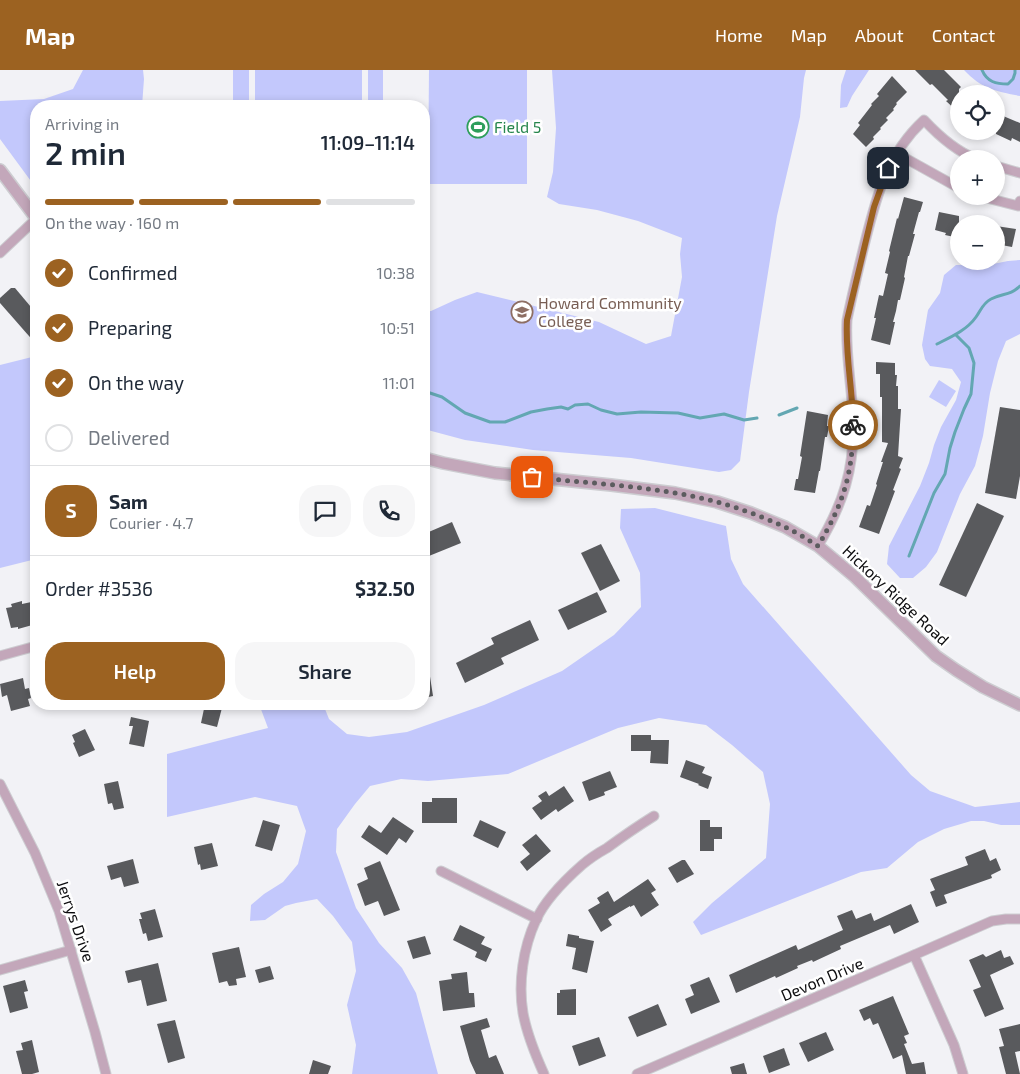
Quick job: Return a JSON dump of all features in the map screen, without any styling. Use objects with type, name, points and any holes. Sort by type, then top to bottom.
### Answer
[{"type":"street","points":[[818,546],[840,505],[852,454],[853,419],[847,356],[847,320],[874,207],[888,168],[896,153],[924,120],[935,132],[960,150]]},
{"type":"street","points":[[896,153],[950,183]]},
{"type":"street","points":[[1005,169],[1020,173]]},
{"type":"street","points":[[0,170],[30,211]]},
{"type":"street","points":[[1005,203],[1018,206],[1020,201]]},
{"type":"street","points":[[0,253],[30,225]]},
{"type":"street","name":"Hickory Ridge Road","points":[[430,460],[495,473],[675,493],[717,502],[785,527],[818,546],[855,577],[936,656],[983,687],[1020,706]]},
{"type":"street","points":[[0,656],[30,648]]},
{"type":"street","name":"Jerrys Drive","points":[[0,784],[31,845],[59,911],[106,1074]]},
{"type":"street","points":[[544,1074],[526,1028],[522,998],[522,971],[525,955],[529,938],[537,919],[562,884],[583,864],[654,816]]},
{"type":"street","points":[[441,871],[537,919]]},
{"type":"street","name":"Devon Drive","points":[[637,1074],[992,921],[1020,919]]},
{"type":"street","points":[[0,970],[71,950]]},
{"type":"street","points":[[914,956],[954,1045],[963,1074]]},
{"type":"shaded area","points":[[83,70],[143,70],[142,100],[30,100],[30,180],[0,139],[0,101],[44,99],[73,89]]},
{"type":"shaded area","points":[[233,70],[249,70],[249,100],[233,100]]},
{"type":"shaded area","points":[[255,70],[362,70],[362,100],[255,100]]},
{"type":"shaded area","points":[[368,70],[383,70],[383,100],[368,100]]},
{"type":"shaded area","name":"Field 5","points":[[429,70],[527,70],[527,184],[430,184]]},
{"type":"shaded area","points":[[552,70],[806,70],[800,117],[777,216],[740,461],[731,470],[719,472],[631,458],[533,450],[465,440],[430,431],[430,311],[455,300],[477,292],[599,322],[646,344],[671,336],[682,277],[680,254],[682,238],[638,221],[597,210],[559,204],[547,197],[553,172],[556,128]]},
{"type":"shaded area","points":[[846,70],[869,70],[847,107],[840,108],[841,85]]},
{"type":"shaded area","points":[[964,70],[1020,70],[1020,96],[1005,92],[1005,85],[983,85]]},
{"type":"shaded area","points":[[1020,260],[1020,334],[1006,341],[998,361],[975,466],[960,494],[937,552],[926,567],[913,578],[900,578],[887,564],[889,546],[920,486],[941,427],[956,400],[961,382],[952,369],[930,366],[925,359],[922,345],[928,310],[940,293],[944,275],[950,270],[1005,270],[1005,262]]},
{"type":"shaded area","points":[[30,358],[30,560],[0,568],[0,365]]},
{"type":"shaded area","points":[[939,380],[956,391],[946,407],[929,397]]},
{"type":"shaded area","points":[[655,508],[726,526],[731,559],[743,584],[911,775],[930,791],[975,807],[1020,802],[1020,825],[1001,825],[984,821],[971,821],[944,829],[918,842],[887,868],[861,872],[701,935],[693,922],[712,903],[766,858],[770,804],[763,772],[706,725],[659,718],[618,728],[508,774],[428,781],[401,779],[370,786],[337,829],[336,852],[356,908],[379,943],[402,968],[416,993],[438,1074],[352,1074],[356,1045],[347,1005],[356,971],[352,942],[333,916],[317,899],[285,906],[265,920],[250,921],[251,905],[283,882],[298,864],[306,831],[297,806],[255,797],[167,817],[167,754],[268,728],[261,710],[325,710],[329,719],[347,734],[369,737],[407,732],[484,705],[562,671],[614,635],[641,607],[640,573],[620,528],[621,509]]},
{"type":"building","points":[[915,70],[944,70],[959,85],[950,85],[950,105],[946,101],[948,100],[932,84],[930,85]]},
{"type":"building","points":[[892,76],[907,92],[896,103],[894,110],[886,118],[888,120],[866,147],[853,134],[871,104],[879,96],[877,94]]},
{"type":"building","points":[[1005,117],[1020,123],[1020,142],[1012,138],[1011,141],[1005,138]]},
{"type":"building","points":[[904,197],[923,202],[913,234],[915,234],[893,322],[895,322],[890,345],[871,340],[879,295],[883,296],[888,274],[885,273],[889,251]]},
{"type":"building","points":[[939,212],[954,215],[950,215],[950,236],[935,230]]},
{"type":"building","points":[[1005,227],[1016,229],[1012,247],[1005,246]]},
{"type":"building","points":[[11,288],[15,288],[30,306],[30,337],[0,303],[0,298]]},
{"type":"building","points":[[876,362],[895,363],[898,409],[901,409],[898,456],[903,458],[893,490],[895,491],[879,534],[859,527],[867,505],[870,506],[883,462],[881,462],[888,443],[882,442],[882,397],[880,397],[880,374],[876,374]]},
{"type":"building","points":[[1000,407],[1020,410],[1020,476],[1016,499],[985,493]]},
{"type":"building","points":[[807,411],[828,415],[827,426],[829,426],[827,437],[825,437],[815,493],[794,490],[802,457],[800,456]]},
{"type":"building","points":[[977,503],[1004,516],[966,597],[939,585]]},
{"type":"building","points":[[452,522],[461,543],[430,556],[430,531]]},
{"type":"building","points":[[601,544],[620,581],[600,591],[581,553]]},
{"type":"building","points":[[597,592],[607,612],[568,630],[558,610]]},
{"type":"building","points":[[22,601],[22,604],[30,602],[30,626],[18,629],[18,627],[11,628],[6,608],[12,607],[11,604]]},
{"type":"building","points":[[530,620],[539,640],[501,658],[504,664],[465,683],[456,663],[494,644],[491,638]]},
{"type":"building","points":[[430,676],[433,696],[430,697]]},
{"type":"building","points":[[23,678],[25,689],[29,688],[30,698],[28,699],[30,706],[11,711],[7,695],[2,697],[0,684]]},
{"type":"building","points":[[204,710],[221,710],[217,727],[201,723]]},
{"type":"building","points":[[131,717],[149,721],[144,747],[129,744],[133,726],[129,726]]},
{"type":"building","points":[[85,729],[95,750],[79,757],[72,735]]},
{"type":"building","points":[[631,735],[651,735],[651,740],[669,740],[668,764],[650,763],[651,751],[631,751]]},
{"type":"building","points":[[686,760],[705,767],[702,773],[712,777],[708,789],[680,777]]},
{"type":"building","points":[[610,771],[617,787],[604,792],[605,795],[589,801],[582,782]]},
{"type":"building","points":[[118,781],[124,808],[114,810],[112,803],[108,804],[104,784]]},
{"type":"building","points":[[564,786],[574,801],[558,812],[556,809],[541,820],[532,808],[542,801],[538,796],[546,791],[549,796]]},
{"type":"building","points":[[432,798],[457,798],[457,823],[422,823],[422,802],[432,802]]},
{"type":"building","points":[[393,817],[414,831],[406,843],[399,838],[387,855],[361,837],[369,825],[381,833]]},
{"type":"building","points":[[263,820],[280,825],[272,851],[255,846]]},
{"type":"building","points":[[480,820],[506,832],[498,848],[473,836]]},
{"type":"building","points":[[700,820],[710,820],[710,827],[722,827],[722,839],[714,839],[714,851],[700,851]]},
{"type":"building","points":[[536,834],[551,851],[527,871],[520,862],[530,854],[522,845]]},
{"type":"building","points":[[212,843],[218,866],[201,870],[194,847]]},
{"type":"building","points":[[985,849],[990,861],[996,858],[1001,870],[991,875],[992,878],[944,895],[947,903],[936,907],[930,892],[935,890],[930,879],[968,865],[965,857]]},
{"type":"building","points":[[133,859],[139,883],[124,887],[121,877],[111,880],[107,866]]},
{"type":"building","points":[[685,860],[694,874],[677,883],[668,868]]},
{"type":"building","points":[[380,861],[400,910],[384,916],[378,901],[365,906],[357,884],[368,879],[364,868]]},
{"type":"building","points":[[648,879],[656,890],[651,893],[659,905],[641,917],[634,905],[630,906],[608,919],[612,925],[601,932],[588,910],[600,903],[597,898],[608,891],[614,902]]},
{"type":"building","points":[[911,904],[919,922],[894,934],[890,925],[840,946],[841,949],[813,962],[812,960],[797,966],[798,968],[776,978],[775,976],[736,993],[729,975],[796,945],[798,950],[843,930],[837,916],[852,910],[856,919],[871,913],[874,921]]},
{"type":"building","points":[[155,909],[163,937],[148,941],[146,933],[143,934],[139,919],[142,919],[140,913]]},
{"type":"building","points":[[460,925],[485,937],[481,944],[492,949],[486,962],[475,957],[477,952],[453,940]]},
{"type":"building","points":[[568,934],[594,941],[587,973],[572,969],[576,948],[566,946]]},
{"type":"building","points":[[425,936],[431,954],[413,959],[407,941]]},
{"type":"building","points":[[239,947],[246,977],[236,979],[237,985],[229,986],[227,981],[219,983],[212,953]]},
{"type":"building","points":[[1001,950],[1004,958],[1010,956],[1014,964],[990,975],[1004,1009],[985,1017],[973,990],[981,987],[969,960],[983,954],[986,957]]},
{"type":"building","points":[[158,963],[167,1001],[147,1006],[141,980],[128,983],[125,971]]},
{"type":"building","points":[[270,966],[274,979],[259,983],[255,970]]},
{"type":"building","points":[[467,972],[469,993],[474,993],[475,1007],[443,1011],[439,981],[452,979],[451,974]]},
{"type":"building","points":[[709,977],[720,1002],[691,1014],[685,999],[694,995],[690,985]]},
{"type":"building","points":[[25,980],[28,991],[24,992],[28,1008],[10,1013],[3,986]]},
{"type":"building","points":[[576,989],[576,1015],[557,1015],[557,993],[560,993],[560,990]]},
{"type":"building","points":[[893,996],[909,1034],[904,1036],[907,1043],[904,1044],[912,1064],[924,1062],[926,1074],[906,1074],[902,1055],[893,1059],[878,1023],[873,1025],[870,1018],[864,1021],[859,1010]]},
{"type":"building","points":[[658,1004],[667,1025],[637,1037],[628,1017]]},
{"type":"building","points":[[487,1018],[490,1027],[481,1030],[489,1058],[496,1055],[504,1074],[476,1074],[470,1061],[460,1026]]},
{"type":"building","points":[[175,1020],[185,1058],[168,1063],[157,1024]]},
{"type":"building","points":[[1020,1024],[1020,1051],[1015,1052],[1020,1074],[1006,1074],[999,1047],[1004,1046],[999,1029]]},
{"type":"building","points":[[826,1032],[834,1050],[808,1062],[799,1043]]},
{"type":"building","points":[[599,1037],[606,1056],[579,1066],[572,1046]]},
{"type":"building","points":[[32,1040],[39,1072],[22,1074],[16,1051],[23,1050],[21,1043]]},
{"type":"building","points":[[784,1048],[790,1065],[769,1073],[763,1056]]},
{"type":"building","points":[[313,1060],[331,1066],[328,1074],[309,1074]]},
{"type":"building","points":[[744,1063],[747,1074],[732,1074],[730,1067]]},
{"type":"waterway","points":[[982,70],[992,82],[1008,84],[1013,79],[1015,70]]},
{"type":"waterway","points":[[937,344],[968,326],[988,301],[1009,293],[1020,286]]},
{"type":"waterway","points":[[909,556],[934,493],[945,474],[955,432],[971,394],[974,363],[969,348],[956,335]]},
{"type":"waterway","points":[[430,393],[442,397],[465,413],[490,422],[505,422],[531,412],[561,407],[568,409],[575,405],[588,404],[617,414],[641,412],[678,413],[700,418],[724,414],[744,420],[757,418]]},
{"type":"waterway","points":[[779,415],[797,408]]},
{"type":"way so far","points":[[532,477],[675,493],[717,502],[785,527],[818,546],[840,505],[845,488],[852,454],[853,425]]},
{"type":"place","name":"Field 5","points":[[478,127]]},
{"type":"place","name":"Howard Community College","points":[[522,312]]},
{"type":"route","points":[[853,425],[847,356],[847,320],[874,207],[888,168]]}]
